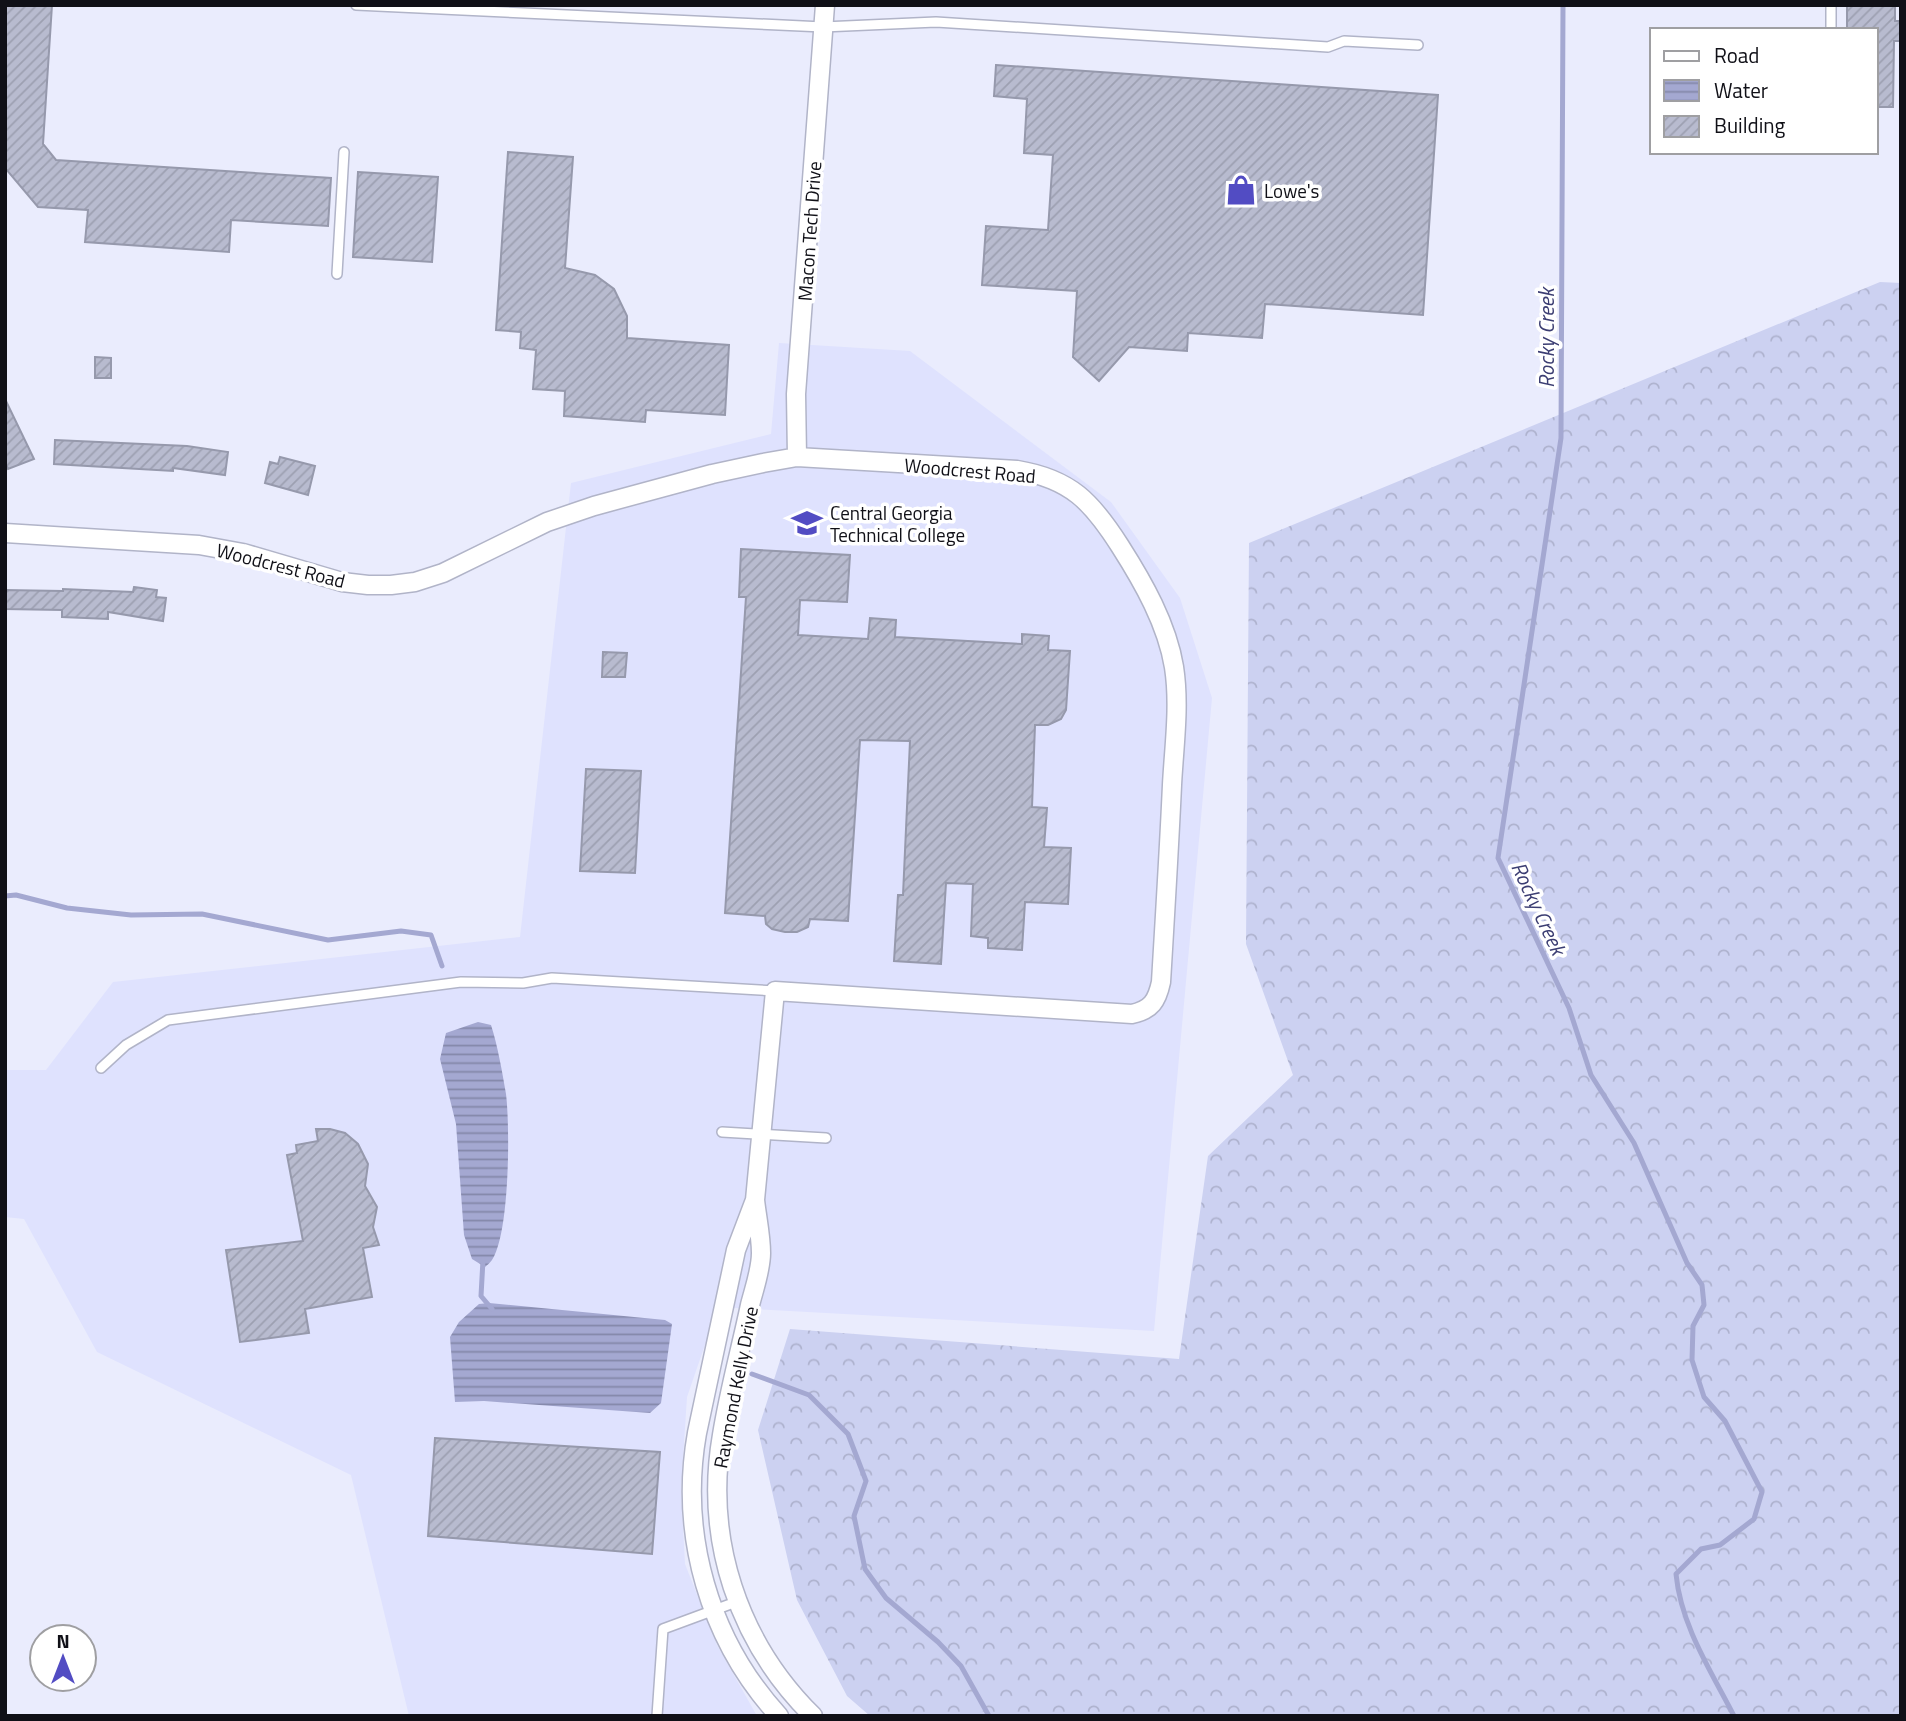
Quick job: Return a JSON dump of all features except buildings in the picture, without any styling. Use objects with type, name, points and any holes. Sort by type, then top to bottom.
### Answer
[{"type":"street","name":"Macon Tech Drive","points":[[797,457],[796,394],[825,5]]},
{"type":"street","name":"Woodcrest Road","points":[[5,533],[200,545],[243,553],[342,582],[391,585],[415,582],[443,573],[547,522],[594,506],[712,474],[797,457],[1017,470],[1040,474],[1060,482],[1081,495],[1100,515],[1126,556],[1162,625],[1174,667],[1176,715],[1158,996],[1144,1011],[1132,1014],[775,992]]},
{"type":"street","name":"Raymond Kelly Drive","points":[[775,992],[755,1200],[761,1255],[722,1434],[717,1485],[721,1544],[736,1602],[750,1633],[813,1716]]},
{"type":"street","name":"Raymond Kelly Drive","points":[[755,1200],[736,1250],[693,1456],[691,1492],[697,1553],[713,1610],[744,1670],[779,1716]]},
{"type":"lane","points":[[356,5],[823,27],[936,22],[1328,47],[1343,41],[1418,45]]},
{"type":"lane","points":[[1831,5],[1831,28]]},
{"type":"lane","points":[[337,274],[344,152]]},
{"type":"lane","points":[[102,1068],[126,1045],[168,1020],[461,982],[523,983],[552,978],[775,992]]},
{"type":"lane","points":[[722,1132],[826,1138]]},
{"type":"lane","points":[[657,1716],[663,1629],[736,1602]]},
{"type":"shaded area","points":[[779,343],[910,351],[1111,502],[1180,598],[1212,698],[1154,1331],[718,1307],[687,1397],[681,1489],[685,1564],[717,1645],[757,1716],[409,1716],[351,1475],[97,1352],[24,1219],[5,1217],[5,1070],[46,1070],[113,982],[520,937],[571,483],[771,434]]},
{"type":"green space","points":[[1880,282],[1901,283],[1901,1716],[870,1716],[847,1696],[797,1600],[758,1430],[790,1329],[1179,1359],[1208,1156],[1293,1075],[1246,944],[1249,543]]},
{"type":"water","points":[[478,1022],[491,1025],[506,1094],[508,1130],[502,1227],[498,1246],[492,1260],[485,1267],[472,1259],[464,1235],[456,1124],[440,1059],[446,1033]]},
{"type":"water","points":[[479,1304],[665,1320],[672,1324],[661,1403],[650,1413],[484,1401],[455,1402],[450,1337],[459,1322]]},
{"type":"waterway","name":"Rocky Creek","points":[[1563,5],[1561,438],[1498,858],[1569,1008],[1591,1075],[1634,1143],[1687,1263],[1702,1285],[1704,1305],[1693,1326],[1692,1360],[1704,1397],[1725,1421],[1762,1492],[1754,1519],[1720,1545],[1701,1549],[1676,1574],[1690,1630],[1734,1716]]},
{"type":"waterway","points":[[5,896],[16,895],[67,908],[131,915],[202,914],[328,940],[401,931],[431,935],[442,966]]},
{"type":"waterway","points":[[483,1260],[481,1296],[492,1309]]},
{"type":"waterway","points":[[752,1374],[809,1395],[848,1434],[866,1481],[854,1516],[865,1569],[886,1598],[938,1642],[961,1666],[989,1716]]},
{"type":"place","name":"Lowe's","points":[[1241,190]]},
{"type":"place","name":"Central Georgia Technical College","points":[[807,523]]}]
